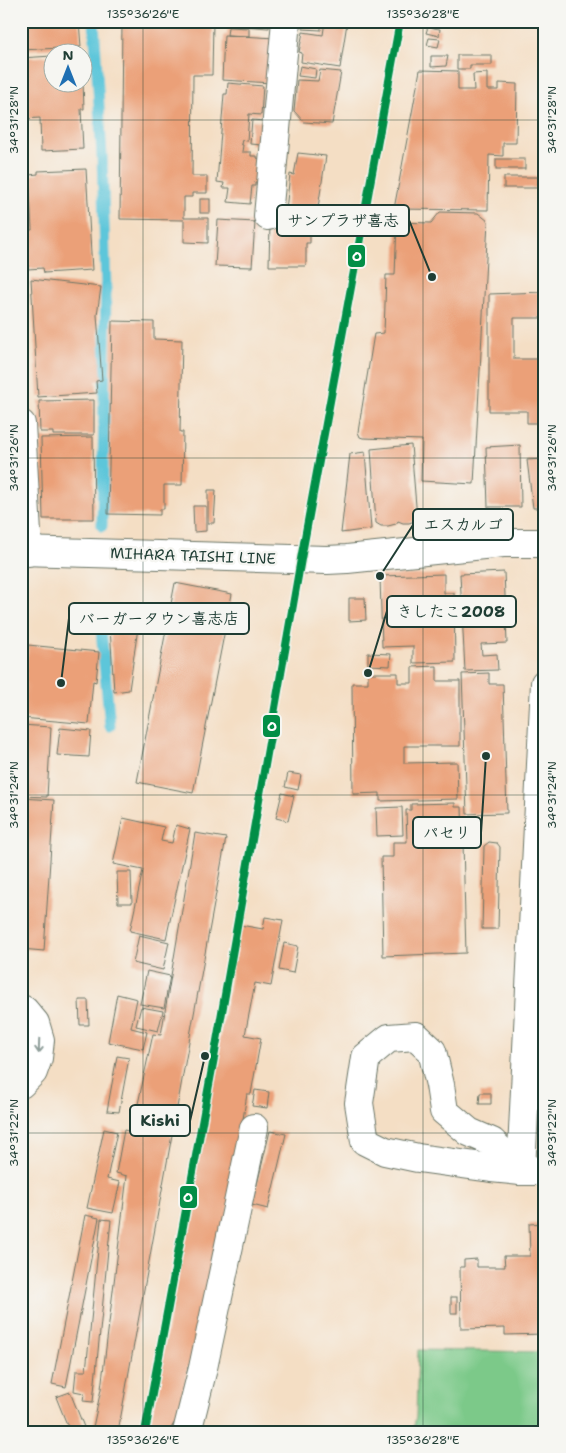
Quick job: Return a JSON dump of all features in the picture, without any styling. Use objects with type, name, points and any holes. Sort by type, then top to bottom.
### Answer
[{"type":"street","points":[[268,216],[286,21]]},
{"type":"street","points":[[21,424],[24,552]]},
{"type":"street","name":"MIHARA TAISHI LINE","points":[[24,552],[327,560],[503,543],[545,543]]},
{"type":"street","points":[[533,1171],[545,683]]},
{"type":"street","points":[[21,1009],[35,1023],[40,1040],[38,1058],[33,1072],[21,1084]]},
{"type":"street","points":[[416,1036],[432,1051],[444,1111],[468,1132],[492,1142],[533,1171],[491,1168],[418,1158],[385,1151],[365,1141],[359,1103],[366,1057],[388,1038],[416,1036]]},
{"type":"street","points":[[187,1432],[203,1368],[254,1128]]},
{"type":"green space","points":[[418,1350],[545,1352],[545,1432],[413,1432],[416,1416]]},
{"type":"building","points":[[21,21],[79,21],[81,42],[42,42],[42,49],[21,50]]},
{"type":"building","points":[[122,21],[213,22],[212,75],[193,75],[192,176],[207,176],[207,193],[192,193],[192,197],[184,197],[184,218],[208,218],[208,243],[184,242],[184,220],[120,219]]},
{"type":"building","points":[[227,21],[269,21],[269,28],[227,25]]},
{"type":"building","points":[[304,21],[321,21],[321,30],[303,29]]},
{"type":"building","points":[[325,21],[347,23],[340,68],[301,62],[302,53],[299,52],[303,32],[323,35]]},
{"type":"building","points":[[228,27],[249,28],[249,36],[227,35]]},
{"type":"building","points":[[428,27],[440,29],[439,36],[426,33]]},
{"type":"building","points":[[224,35],[275,38],[272,83],[222,80]]},
{"type":"building","points":[[429,38],[440,39],[438,47],[427,45]]},
{"type":"building","points":[[457,55],[492,55],[492,65],[470,65],[470,69],[457,69]]},
{"type":"building","points":[[431,56],[448,56],[446,66],[431,67]]},
{"type":"building","points":[[42,57],[42,92],[83,92],[84,109],[81,109],[83,149],[41,151],[40,118],[22,119],[21,58]]},
{"type":"building","points":[[300,66],[316,69],[315,78],[298,76]]},
{"type":"building","points":[[320,70],[341,72],[332,124],[304,122],[294,111],[297,80],[318,81]]},
{"type":"building","points":[[420,70],[458,71],[458,90],[474,90],[473,74],[487,73],[487,90],[499,90],[499,83],[517,84],[516,143],[503,143],[503,156],[489,155],[488,210],[394,209]]},
{"type":"building","points":[[228,83],[263,86],[261,115],[249,114],[247,141],[242,140],[241,144],[243,145],[242,152],[251,152],[251,156],[257,156],[260,159],[258,182],[255,182],[255,186],[252,186],[250,204],[228,202],[230,188],[223,188],[224,183],[217,182],[224,94],[227,94]]},
{"type":"building","points":[[252,120],[264,121],[263,145],[250,144]]},
{"type":"building","points":[[298,153],[326,156],[317,214],[286,210],[290,174],[294,175]]},
{"type":"building","points":[[496,159],[525,159],[525,169],[496,169]]},
{"type":"building","points":[[86,169],[92,270],[44,273],[43,268],[28,269],[26,230],[32,230],[29,175],[38,174],[38,171]]},
{"type":"building","points":[[504,177],[538,177],[538,188],[504,188]]},
{"type":"building","points":[[200,199],[210,199],[210,213],[200,213]]},
{"type":"building","points":[[440,212],[478,213],[488,221],[474,484],[421,481],[422,440],[363,438],[360,437],[358,432],[374,334],[384,333],[386,275],[395,275],[397,222],[431,223]]},
{"type":"building","points":[[218,220],[255,222],[252,267],[215,266]]},
{"type":"building","points":[[270,223],[310,223],[310,243],[306,243],[306,266],[269,266]]},
{"type":"building","points":[[31,279],[101,287],[97,315],[102,380],[96,381],[97,393],[38,397]]},
{"type":"building","points":[[543,292],[544,318],[514,318],[514,359],[545,359],[545,423],[527,423],[527,411],[489,411],[489,294]]},
{"type":"building","points":[[112,321],[154,322],[154,339],[182,340],[180,432],[183,432],[182,485],[164,485],[164,509],[160,509],[160,515],[108,514]]},
{"type":"building","points":[[94,400],[94,435],[53,435],[53,432],[40,432],[39,401]]},
{"type":"building","points":[[93,437],[94,519],[43,519],[41,438]]},
{"type":"building","points":[[411,445],[417,518],[409,523],[398,521],[396,524],[381,526],[376,523],[371,449]]},
{"type":"building","points":[[520,445],[521,507],[488,507],[486,447]]},
{"type":"building","points":[[365,452],[371,529],[341,533],[350,454]]},
{"type":"building","points":[[545,459],[545,508],[533,508],[527,460]]},
{"type":"building","points":[[208,490],[216,490],[214,523],[208,523]]},
{"type":"building","points":[[193,506],[206,506],[206,531],[194,532]]},
{"type":"building","points":[[504,572],[507,643],[481,644],[482,655],[497,654],[498,670],[465,671],[460,574]]},
{"type":"building","points":[[444,574],[444,593],[454,593],[455,662],[413,663],[413,646],[382,647],[380,576]]},
{"type":"building","points":[[175,583],[232,594],[193,793],[137,782]]},
{"type":"building","points":[[349,598],[365,598],[366,620],[349,621]]},
{"type":"building","points":[[141,607],[129,690],[114,692],[109,611]]},
{"type":"building","points":[[28,645],[99,652],[96,682],[93,681],[89,724],[22,718]]},
{"type":"building","points":[[368,653],[391,654],[390,666],[368,665]]},
{"type":"building","points":[[437,666],[437,681],[460,681],[460,746],[404,746],[404,763],[457,762],[458,799],[380,801],[380,793],[353,794],[352,683],[368,683],[368,673],[398,673],[398,683],[412,683],[412,667]]},
{"type":"building","points":[[489,673],[489,684],[503,684],[507,813],[467,814],[462,674]]},
{"type":"building","points":[[21,725],[51,727],[47,797],[21,796]]},
{"type":"building","points":[[60,728],[91,731],[89,757],[57,755]]},
{"type":"building","points":[[288,773],[301,775],[298,790],[285,787]]},
{"type":"building","points":[[282,793],[294,796],[288,821],[276,818]]},
{"type":"building","points":[[21,798],[54,800],[44,951],[21,949]]},
{"type":"building","points":[[455,803],[455,807],[462,807],[466,953],[383,956],[381,857],[393,857],[393,842],[407,842],[406,810],[411,810],[411,804]]},
{"type":"building","points":[[402,807],[403,835],[377,836],[376,808]]},
{"type":"building","points":[[123,818],[164,827],[161,841],[172,843],[176,825],[190,829],[166,939],[130,931],[143,870],[113,864]]},
{"type":"building","points":[[195,833],[226,838],[118,1432],[92,1432],[101,1389],[127,1176],[116,1173],[124,1130],[132,1132],[153,1034],[161,1035]]},
{"type":"building","points":[[489,842],[497,843],[500,847],[498,929],[482,929],[484,846]]},
{"type":"building","points":[[117,872],[131,872],[132,903],[118,903]]},
{"type":"building","points":[[265,917],[283,920],[271,986],[255,983],[245,1035],[261,1038],[251,1094],[247,1094],[203,1368],[188,1367],[181,1411],[169,1432],[149,1432],[240,925],[263,929]]},
{"type":"building","points":[[139,935],[169,942],[163,970],[133,963]]},
{"type":"building","points":[[284,943],[298,946],[293,973],[279,970]]},
{"type":"building","points":[[147,971],[170,976],[164,1008],[140,1004]]},
{"type":"building","points":[[117,994],[137,999],[131,1028],[147,1032],[143,1049],[108,1042]]},
{"type":"building","points":[[79,1000],[88,1000],[89,1025],[80,1025]]},
{"type":"building","points":[[141,1007],[163,1011],[158,1031],[136,1026]]},
{"type":"building","points":[[117,1056],[129,1058],[119,1112],[107,1111]]},
{"type":"building","points":[[255,1090],[269,1092],[267,1108],[252,1106]]},
{"type":"building","points":[[480,1093],[491,1093],[491,1104],[479,1104]]},
{"type":"building","points":[[104,1129],[117,1132],[107,1179],[120,1182],[113,1213],[87,1208]]},
{"type":"building","points":[[270,1131],[286,1134],[268,1209],[252,1205]]},
{"type":"building","points":[[85,1215],[99,1218],[66,1387],[52,1384]]},
{"type":"building","points":[[101,1219],[111,1220],[93,1402],[83,1401],[84,1393],[74,1391],[76,1371],[86,1371]]},
{"type":"building","points":[[545,1223],[544,1334],[505,1335],[505,1328],[461,1329],[460,1267],[464,1267],[464,1260],[477,1259],[477,1267],[505,1267],[504,1256],[530,1256],[529,1224]]},
{"type":"building","points":[[451,1297],[457,1297],[457,1313],[451,1313]]},
{"type":"building","points":[[70,1392],[86,1432],[70,1432],[56,1397]]},
{"type":"waterway","points":[[94,21],[102,156],[106,289],[102,526]]},
{"type":"waterway","points":[[100,619],[110,726]]},
{"type":"transit line","name":"O","points":[[145,1432],[214,1058],[301,559],[400,21]]},
{"type":"place","name":"サンプラザ喜志","points":[[432,277]]},
{"type":"place","name":"エスカルゴ","points":[[380,576]]},
{"type":"place","name":"きしたこ2008","points":[[368,673]]},
{"type":"place","name":"バーガータウン喜志店","points":[[61,683]]},
{"type":"place","name":"パセリ","points":[[486,756]]},
{"type":"place","name":"Kishi","points":[[205,1056]]}]
